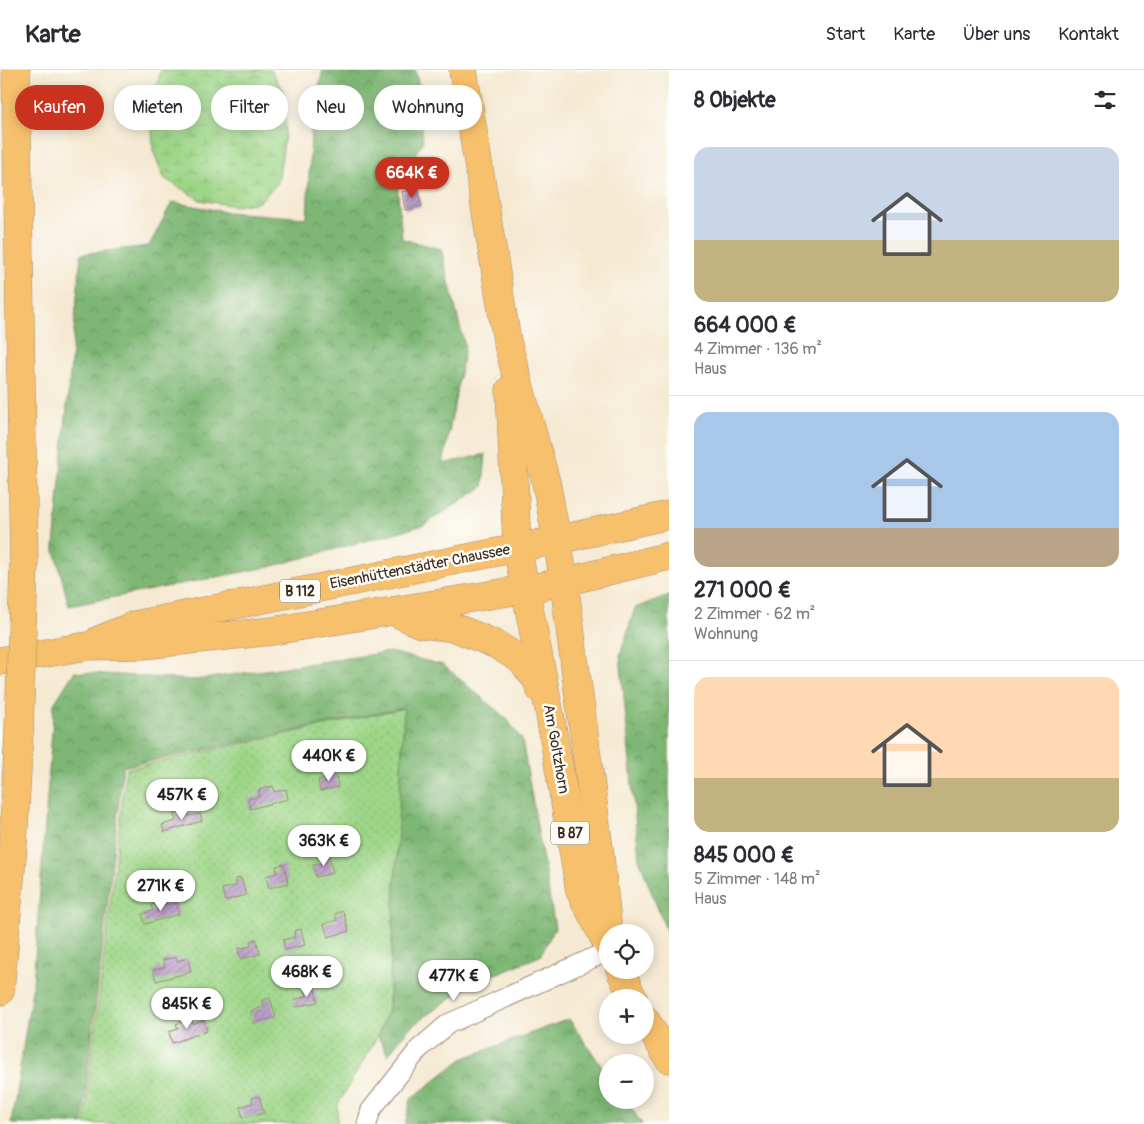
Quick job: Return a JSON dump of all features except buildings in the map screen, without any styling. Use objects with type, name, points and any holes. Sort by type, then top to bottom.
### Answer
[{"type":"main road","points":[[16,70],[16,85]]},
{"type":"main road","points":[[23,85],[26,70]]},
{"type":"main road","points":[[463,71],[507,341]]},
{"type":"main road","points":[[0,992],[13,846],[19,732],[24,565],[17,130]]},
{"type":"main road","name":"Am Goltzhorn","points":[[507,341],[546,482],[557,540],[600,856],[607,924]]},
{"type":"main road","name":"Am Goltzhorn","points":[[507,341],[517,548],[550,715],[580,891],[599,928]]},
{"type":"main road","name":"Eisenhüttenstädter Chaussee","points":[[86,646],[135,625],[557,540],[669,514]]},
{"type":"main road","name":"Eisenhüttenstädter Chaussee","points":[[0,660],[86,646],[143,645],[272,632],[526,590],[669,556]]},
{"type":"main road","points":[[394,611],[421,624],[456,628],[495,644],[521,660],[537,680],[550,715]]},
{"type":"main road","points":[[654,1034],[669,1060]]},
{"type":"street","points":[[367,1124],[371,1110],[419,1049],[448,1024],[599,955]]},
{"type":"green space","points":[[161,70],[271,70],[280,85],[211,85],[211,130],[286,130],[278,183],[259,202],[235,206],[200,200],[164,178],[153,150],[152,130],[201,130],[201,85],[157,85]]},
{"type":"green space","points":[[323,70],[415,70],[418,85],[374,85],[374,130],[422,130],[423,142],[397,181],[402,239],[441,249],[465,347],[443,464],[486,454],[483,487],[424,525],[273,566],[69,606],[54,547],[81,254],[149,246],[172,202],[226,212],[307,218],[311,130],[364,130],[364,85],[319,85]]},
{"type":"green space","points":[[669,595],[669,938],[639,859],[620,655],[635,608]]},
{"type":"green space","points":[[389,652],[443,665],[507,719],[522,740],[555,928],[540,956],[469,985],[409,1028],[388,1055],[378,1037],[389,1008],[404,708],[123,767],[82,1124],[11,1124],[33,984],[54,704],[74,672],[196,680]]},
{"type":"green space","points":[[405,708],[388,1009],[375,1041],[338,1104],[337,1124],[84,1124],[126,769]]},
{"type":"green space","points":[[569,1019],[599,1062],[599,1109],[632,1109],[642,1124],[405,1124],[411,1099],[462,1059]]}]
